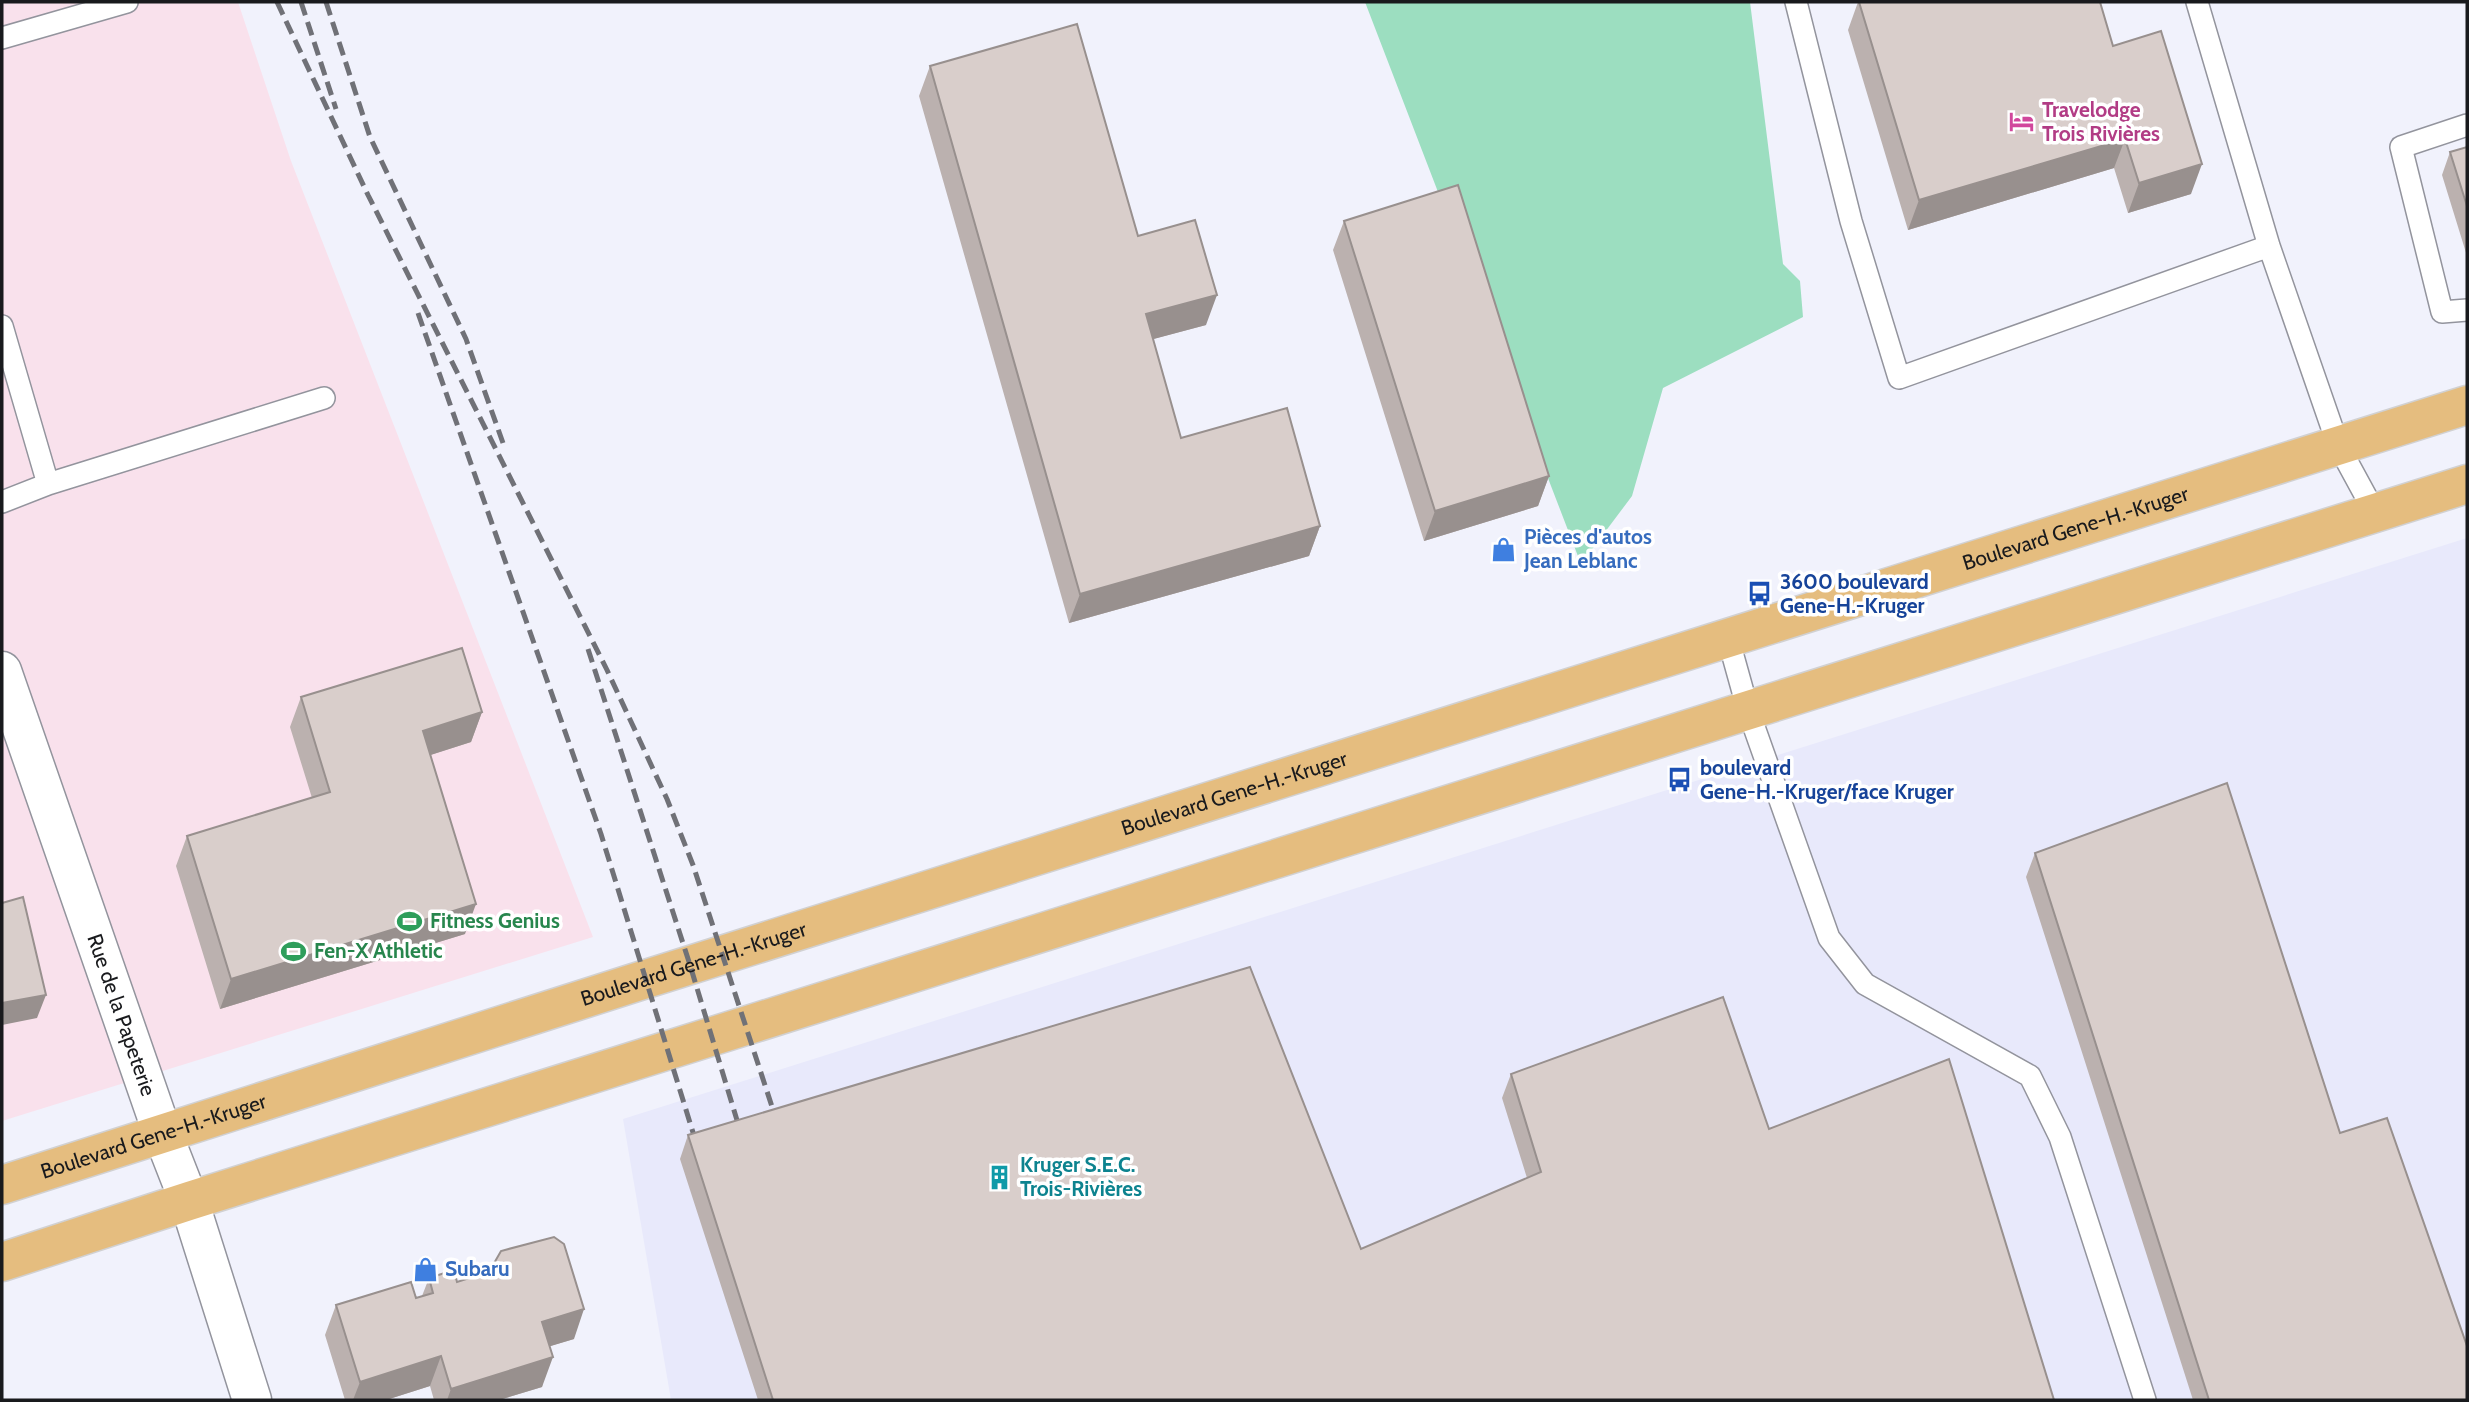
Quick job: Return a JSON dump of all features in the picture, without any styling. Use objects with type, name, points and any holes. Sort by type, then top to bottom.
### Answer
[{"type":"main road","name":"Boulevard Gene-H.-Kruger","points":[[2,1185],[162,1132],[2467,405]]},
{"type":"main road","points":[[2,1262],[2467,484]]},
{"type":"street","name":"Rue de la Papeterie","points":[[2,671],[162,1132],[189,1201],[252,1400]]},
{"type":"lane","points":[[2,38],[127,2]]},
{"type":"lane","points":[[1796,2],[1851,221],[1899,378],[2269,246]]},
{"type":"lane","points":[[2197,2],[2269,246],[2338,445],[2375,513]]},
{"type":"lane","points":[[2467,125],[2400,147],[2442,312],[2467,310]]},
{"type":"lane","points":[[2,326],[48,484]]},
{"type":"lane","points":[[2,502],[48,484],[324,398]]},
{"type":"lane","points":[[1728,638],[1748,710],[1829,938],[1865,984],[2030,1076],[2060,1136],[2145,1400]]},
{"type":"shaded area","points":[[2,2],[238,2],[291,161],[593,937],[2,1121]]},
{"type":"shaded area","points":[[2467,538],[2467,1400],[671,1400],[623,1119]]},
{"type":"green space","points":[[1365,2],[1750,2],[1783,264],[1800,281],[1803,317],[1663,388],[1632,496],[1581,564]]},
{"type":"building","name":"Travelodge Trois Rivières","points":[[1859,2],[2100,2],[2113,46],[2161,31],[2202,164],[2139,183],[2125,139],[1919,200]]},
{"type":"building","points":[[1077,24],[1138,236],[1195,220],[1217,295],[1146,314],[1181,438],[1287,408],[1320,526],[1080,594],[930,66]]},
{"type":"building","points":[[2467,147],[2467,206],[2450,152]]},
{"type":"building","points":[[1458,185],[1549,476],[1435,511],[1344,221]]},
{"type":"building","points":[[462,648],[482,712],[423,731],[476,904],[231,979],[187,836],[330,792],[301,697]]},
{"type":"building","points":[[2227,783],[2340,1133],[2387,1118],[2467,1346],[2467,1400],[2209,1400],[2035,853]]},
{"type":"building","points":[[23,897],[46,995],[2,1003],[2,903]]},
{"type":"building","name":"Kruger S.E.C. Trois-Rivières","points":[[1250,967],[1361,1249],[1541,1172],[1511,1074],[1723,997],[1769,1129],[1949,1059],[2054,1400],[773,1400],[688,1135]]},
{"type":"building","points":[[554,1237],[564,1244],[584,1309],[542,1322],[553,1357],[451,1389],[441,1356],[360,1382],[336,1305],[411,1282],[416,1298],[433,1293],[429,1278],[454,1270],[457,1282],[489,1272],[501,1251]]},
{"type":"railway","points":[[277,2],[368,195],[607,670],[667,799],[693,865],[779,1128]]},
{"type":"railway","points":[[301,2],[336,109]]},
{"type":"railway","points":[[326,2],[370,137],[466,339],[503,443]]},
{"type":"railway","points":[[418,313],[601,834],[699,1152]]},
{"type":"railway","points":[[588,649],[690,965],[743,1140]]},
{"type":"place","name":"Travelodge Trois Rivières","points":[[2022,122]]},
{"type":"place","name":"Pièces d'autos Jean Leblanc","points":[[1504,549]]},
{"type":"place","name":"3600 boulevard Gene-H.-Kruger","points":[[1760,594]]},
{"type":"place","name":"boulevard Gene-H.-Kruger/face Kruger","points":[[1680,780]]},
{"type":"place","name":"Fitness Genius","points":[[410,921]]},
{"type":"place","name":"Fen-X Athletic","points":[[294,951]]},
{"type":"place","name":"Kruger S.E.C. Trois-Rivières","points":[[1000,1177]]},
{"type":"place","name":"Subaru","points":[[425,1269]]}]
